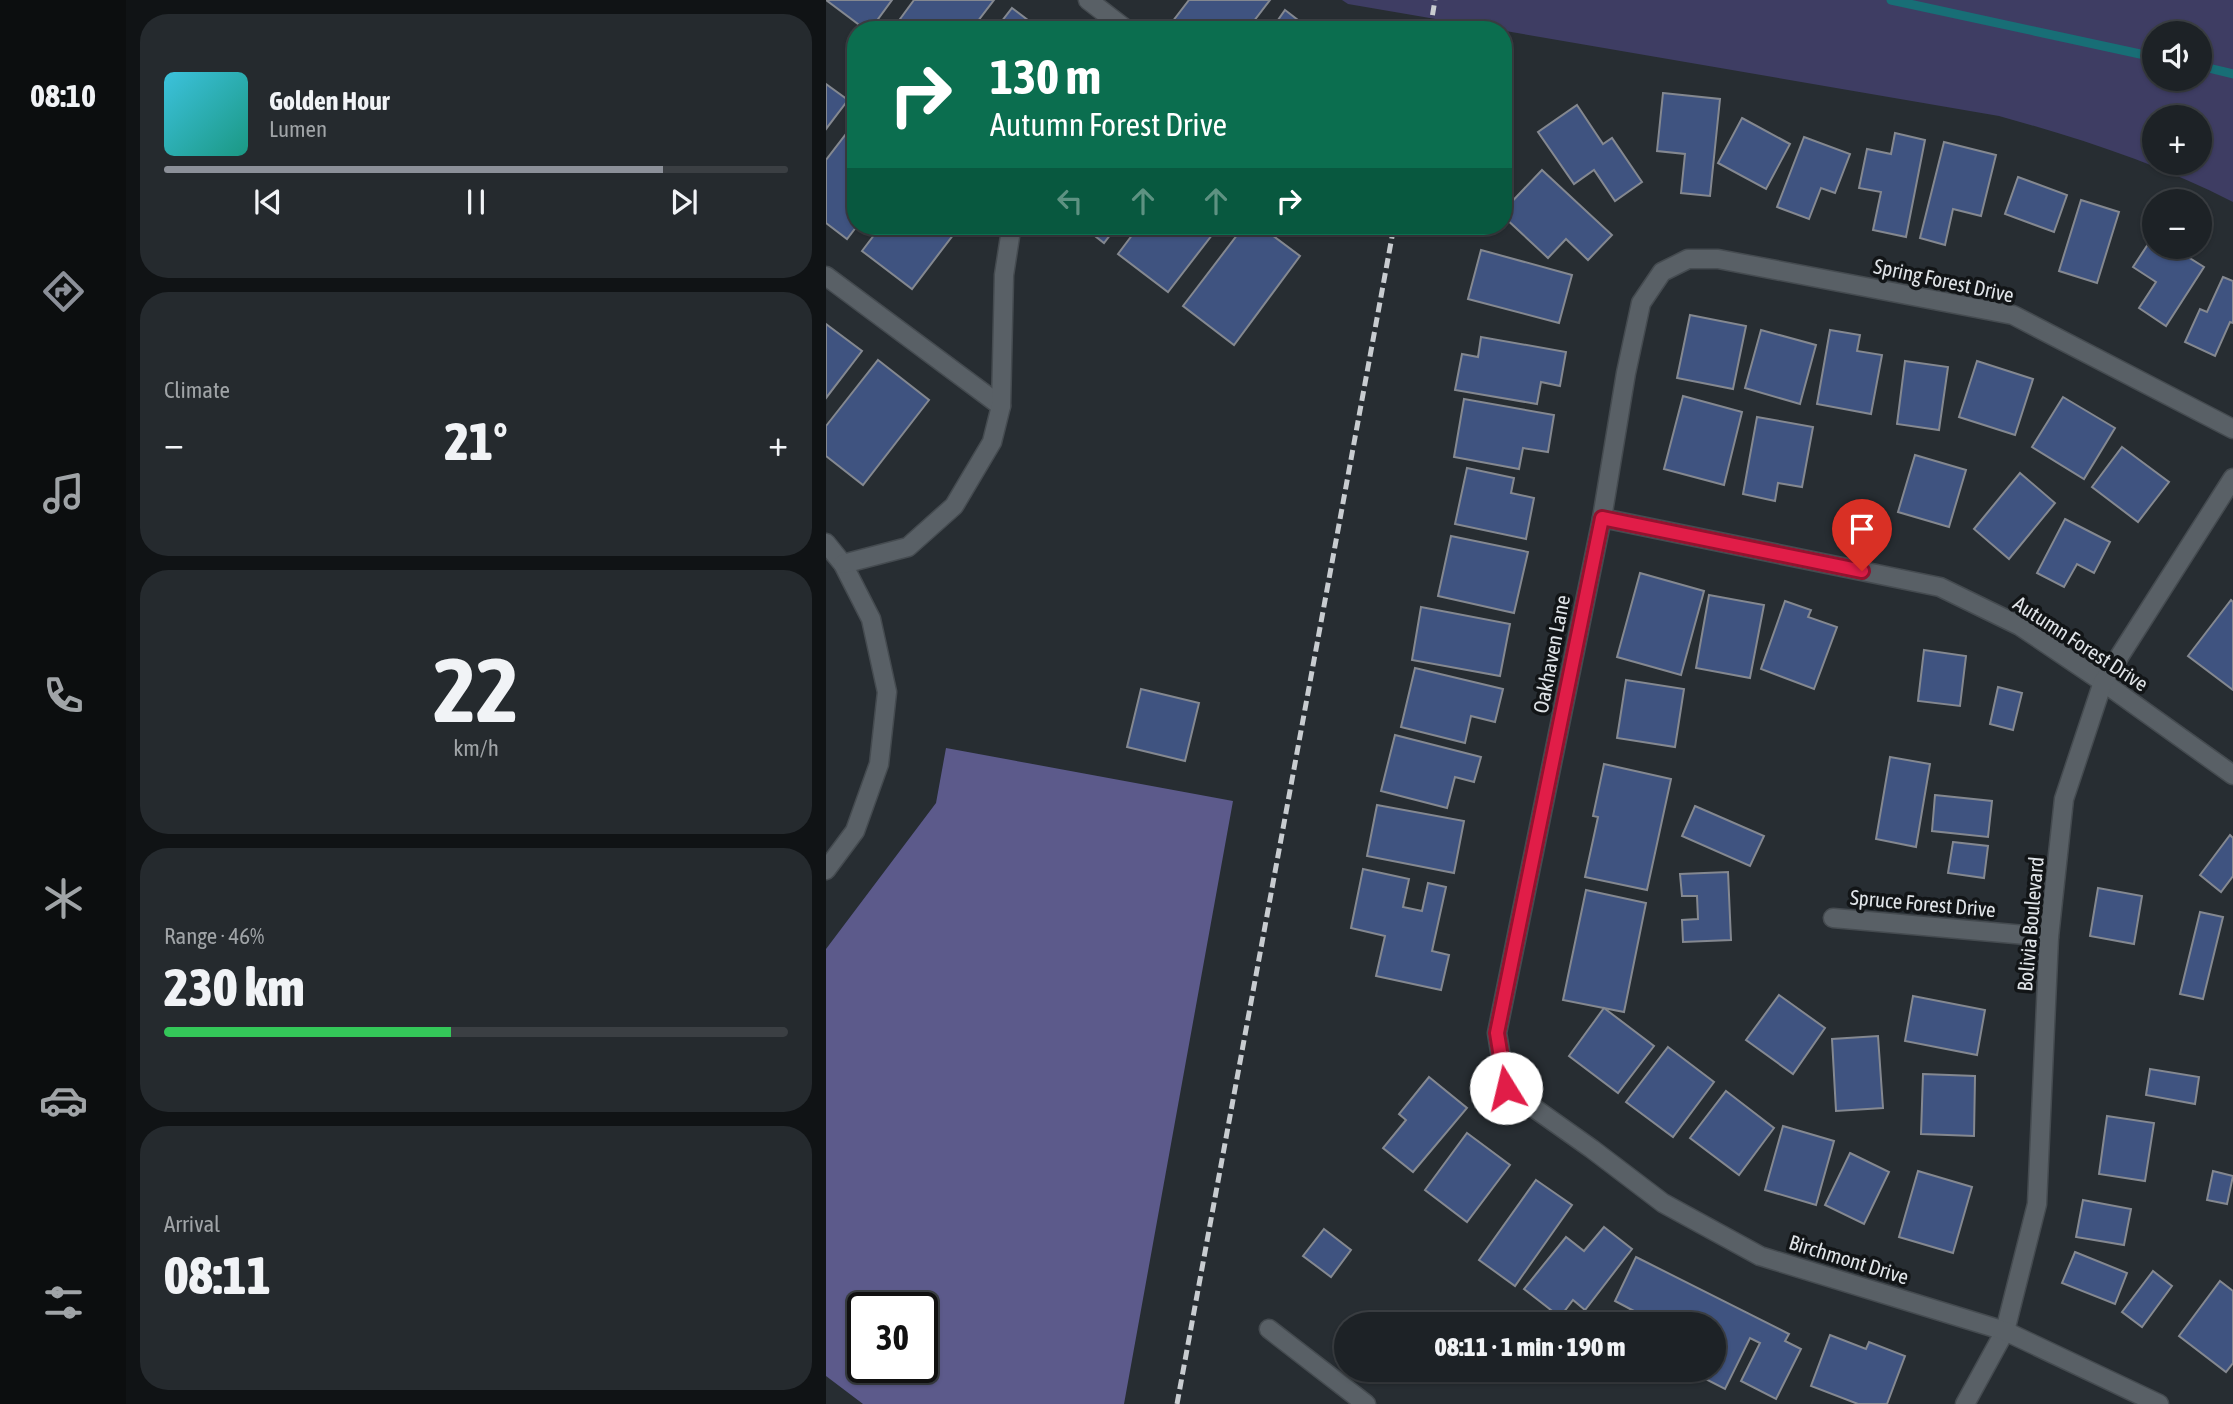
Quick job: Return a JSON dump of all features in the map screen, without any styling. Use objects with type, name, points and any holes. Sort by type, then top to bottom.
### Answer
[{"type":"street","points":[[1087,0],[1115,21]]},
{"type":"street","points":[[843,564],[908,548],[954,506],[992,442],[1001,406],[1004,275],[1010,235]]},
{"type":"street","name":"Oakhaven Lane","points":[[1547,1117],[1506,1088],[1497,1033],[1602,518],[1626,373],[1641,303],[1662,272],[1688,259],[1718,259],[1747,265]]},
{"type":"street","name":"Spring Forest Drive","points":[[1747,265],[2013,315],[2233,429]]},
{"type":"street","points":[[826,276],[1001,406]]},
{"type":"street","name":"Bolivia Boulevard","points":[[1965,1404],[2005,1331],[2037,1204],[2049,937],[2064,799],[2103,682],[2233,478]]},
{"type":"street","name":"Autumn Forest Drive","points":[[1602,518],[1940,587],[2020,626],[2233,775]]},
{"type":"street","points":[[826,543],[843,564],[872,620],[887,692],[879,764],[855,831],[826,870]]},
{"type":"street","name":"Spruce Forest Drive","points":[[1833,918],[2049,937]]},
{"type":"street","name":"Birchmont Drive","points":[[1547,1117],[1663,1203],[1760,1256],[2005,1331],[2159,1404]]},
{"type":"street","points":[[1269,1328],[1366,1404]]},
{"type":"shaded area","points":[[1342,0],[2233,0],[2233,202],[2212,192],[2212,189],[2173,175],[2212,175],[2212,105],[2142,105],[2142,163],[2059,133],[1999,116],[1512,32],[1512,21],[1447,21],[1348,4]]},
{"type":"shaded area","points":[[946,748],[1233,801],[1124,1404],[863,1404],[826,1376],[826,949],[936,803]]},
{"type":"building","points":[[826,0],[892,0],[877,21],[854,21]]},
{"type":"building","points":[[914,0],[994,0],[978,21],[899,21]]},
{"type":"building","points":[[1189,0],[1270,0],[1254,21],[1173,21]]},
{"type":"building","points":[[1012,8],[1029,21],[1002,21]]},
{"type":"building","points":[[1285,10],[1299,21],[1277,21]]},
{"type":"building","points":[[826,84],[847,101],[826,129]]},
{"type":"building","points":[[1663,93],[1720,99],[1710,196],[1681,193],[1685,154],[1657,151]]},
{"type":"building","points":[[1577,105],[1603,144],[1612,138],[1642,182],[1615,201],[1594,170],[1574,184],[1538,132]]},
{"type":"building","points":[[1742,118],[1790,144],[1766,189],[1718,163]]},
{"type":"building","points":[[847,133],[847,235],[850,235],[847,239],[826,223],[826,160]]},
{"type":"building","points":[[1895,133],[1925,140],[1906,237],[1873,230],[1881,192],[1859,188],[1867,149],[1891,154]]},
{"type":"building","points":[[1804,137],[1850,154],[1835,193],[1821,188],[1809,219],[1777,207]]},
{"type":"building","points":[[1944,142],[1996,155],[1981,216],[1953,209],[1945,245],[1920,238]]},
{"type":"building","points":[[1542,170],[1612,235],[1588,260],[1566,239],[1548,258],[1512,224],[1512,202]]},
{"type":"building","points":[[2018,177],[2067,195],[2054,232],[2005,214]]},
{"type":"building","points":[[2081,200],[2119,212],[2097,283],[2059,271]]},
{"type":"building","points":[[874,235],[953,235],[912,289],[862,251]]},
{"type":"building","points":[[1094,235],[1110,235],[1104,243]]},
{"type":"building","points":[[1132,235],[1212,235],[1168,292],[1118,254]]},
{"type":"building","points":[[1237,235],[1272,235],[1300,256],[1234,345],[1183,306]]},
{"type":"building","points":[[1481,250],[1572,275],[1559,323],[1468,299]]},
{"type":"building","points":[[2142,253],[2142,259],[2191,259],[2204,267],[2166,326],[2139,308],[2156,282],[2133,267]]},
{"type":"building","points":[[2223,277],[2233,281],[2233,323],[2230,322],[2215,356],[2185,342],[2200,309],[2207,312]]},
{"type":"building","points":[[1690,315],[1746,326],[1733,389],[1677,378]]},
{"type":"building","points":[[826,324],[862,351],[826,398]]},
{"type":"building","points":[[1761,330],[1816,345],[1800,404],[1745,388]]},
{"type":"building","points":[[1830,330],[1860,335],[1857,351],[1882,355],[1871,414],[1817,404]]},
{"type":"building","points":[[1481,337],[1566,352],[1560,386],[1541,382],[1537,404],[1455,390],[1462,354],[1478,357]]},
{"type":"building","points":[[878,360],[929,400],[863,485],[826,456],[826,426]]},
{"type":"building","points":[[1905,361],[1948,367],[1939,430],[1897,424]]},
{"type":"building","points":[[1977,361],[2033,379],[2015,435],[1959,417]]},
{"type":"building","points":[[1683,396],[1742,412],[1724,485],[1664,469]]},
{"type":"building","points":[[2063,397],[2115,428],[2084,479],[2032,447]]},
{"type":"building","points":[[1464,399],[1554,415],[1548,452],[1523,448],[1519,469],[1454,457]]},
{"type":"building","points":[[1757,417],[1813,427],[1802,487],[1778,483],[1775,501],[1743,494]]},
{"type":"building","points":[[2122,447],[2169,482],[2138,522],[2092,487]]},
{"type":"building","points":[[1915,455],[1966,470],[1949,527],[1898,512]]},
{"type":"building","points":[[1467,468],[1514,478],[1511,493],[1534,498],[1526,539],[1455,524]]},
{"type":"building","points":[[2020,473],[2055,503],[2009,559],[1974,529]]},
{"type":"building","points":[[2065,519],[2110,542],[2094,573],[2077,564],[2064,587],[2037,573]]},
{"type":"building","points":[[1451,536],[1528,552],[1514,613],[1438,596]]},
{"type":"building","points":[[1640,573],[1704,591],[1681,675],[1617,657]]},
{"type":"building","points":[[1709,595],[1764,605],[1750,678],[1696,668]]},
{"type":"building","points":[[2231,600],[2233,602],[2233,690],[2188,656]]},
{"type":"building","points":[[1785,601],[1811,610],[1808,617],[1837,627],[1814,689],[1761,669]]},
{"type":"building","points":[[1421,607],[1510,624],[1500,676],[1412,660]]},
{"type":"building","points":[[1924,650],[1966,656],[1960,706],[1918,701]]},
{"type":"building","points":[[1415,668],[1503,689],[1495,722],[1471,716],[1465,743],[1401,727]]},
{"type":"building","points":[[1626,680],[1684,689],[1675,747],[1617,738]]},
{"type":"building","points":[[1998,687],[2022,693],[2013,730],[1990,724]]},
{"type":"building","points":[[1141,689],[1199,703],[1185,761],[1127,747]]},
{"type":"building","points":[[1395,735],[1481,757],[1474,782],[1455,777],[1447,808],[1381,791]]},
{"type":"building","points":[[1890,757],[1930,764],[1916,847],[1876,839]]},
{"type":"building","points":[[1604,764],[1671,779],[1647,890],[1585,877],[1598,817],[1593,816]]},
{"type":"building","points":[[1935,795],[1992,801],[1988,837],[1932,831]]},
{"type":"building","points":[[1377,805],[1464,821],[1454,873],[1367,856]]},
{"type":"building","points":[[1695,806],[1764,836],[1750,866],[1682,836]]},
{"type":"building","points":[[2230,835],[2233,838],[2233,876],[2221,892],[2200,875]]},
{"type":"building","points":[[1953,842],[1988,846],[1984,878],[1948,873]]},
{"type":"building","points":[[1363,869],[1409,879],[1403,907],[1422,911],[1428,883],[1446,887],[1432,951],[1449,955],[1441,990],[1376,976],[1385,936],[1351,928]]},
{"type":"building","points":[[1728,872],[1731,940],[1683,942],[1682,920],[1698,919],[1697,896],[1682,896],[1680,874]]},
{"type":"building","points":[[2098,888],[2142,896],[2134,944],[2090,936]]},
{"type":"building","points":[[1586,890],[1646,903],[1624,1012],[1563,1000]]},
{"type":"building","points":[[2200,912],[2223,917],[2203,999],[2180,994]]},
{"type":"building","points":[[1779,995],[1825,1028],[1793,1074],[1746,1040]]},
{"type":"building","points":[[1913,996],[1985,1010],[1977,1055],[1905,1041]]},
{"type":"building","points":[[1604,1008],[1654,1046],[1618,1093],[1569,1056]]},
{"type":"building","points":[[1878,1036],[1883,1108],[1836,1111],[1832,1039]]},
{"type":"building","points":[[1668,1047],[1714,1082],[1673,1137],[1626,1102]]},
{"type":"building","points":[[2150,1069],[2199,1077],[2195,1104],[2146,1095]]},
{"type":"building","points":[[1923,1074],[1975,1076],[1974,1136],[1921,1134]]},
{"type":"building","points":[[1429,1077],[1467,1108],[1413,1172],[1383,1148],[1406,1120],[1399,1114]]},
{"type":"building","points":[[1726,1091],[1774,1128],[1739,1175],[1690,1138]]},
{"type":"building","points":[[2107,1116],[2154,1123],[2145,1181],[2099,1174]]},
{"type":"building","points":[[1783,1126],[1834,1141],[1816,1205],[1765,1190]]},
{"type":"building","points":[[1467,1133],[1510,1165],[1467,1222],[1425,1190]]},
{"type":"building","points":[[1850,1153],[1889,1172],[1864,1224],[1825,1205]]},
{"type":"building","points":[[1918,1171],[1972,1187],[1953,1253],[1899,1237]]},
{"type":"building","points":[[2213,1171],[2233,1176],[2227,1204],[2207,1200]]},
{"type":"building","points":[[1536,1180],[1572,1205],[1515,1286],[1479,1260]]},
{"type":"building","points":[[2083,1200],[2131,1209],[2124,1245],[2076,1237]]},
{"type":"building","points":[[1604,1227],[1632,1249],[1585,1310],[1573,1300],[1564,1312],[1554,1312],[1524,1289],[1566,1237],[1584,1251]]},
{"type":"building","points":[[1324,1229],[1351,1250],[1331,1277],[1303,1256]]},
{"type":"building","points":[[2075,1252],[2127,1273],[2115,1304],[2062,1283]]},
{"type":"building","points":[[1636,1257],[1789,1334],[1785,1341],[1801,1349],[1776,1399],[1741,1381],[1760,1343],[1750,1338],[1725,1389],[1711,1382],[1726,1382],[1726,1312],[1636,1312],[1615,1301]]},
{"type":"building","points":[[2153,1271],[2172,1286],[2142,1327],[2122,1312]]},
{"type":"building","points":[[2220,1281],[2233,1291],[2233,1363],[2226,1372],[2179,1336]]},
{"type":"building","points":[[1830,1335],[1866,1349],[1869,1342],[1905,1356],[1887,1404],[1858,1404],[1811,1386]]},
{"type":"waterway","points":[[1891,0],[2142,54]]},
{"type":"waterway","points":[[2212,69],[2233,74]]},
{"type":"railway","points":[[1432,21],[1435,0]]},
{"type":"railway","points":[[1177,1404],[1392,235]]},
{"type":"route","points":[[1506,1088],[1497,1033],[1602,518],[1862,571]]}]
